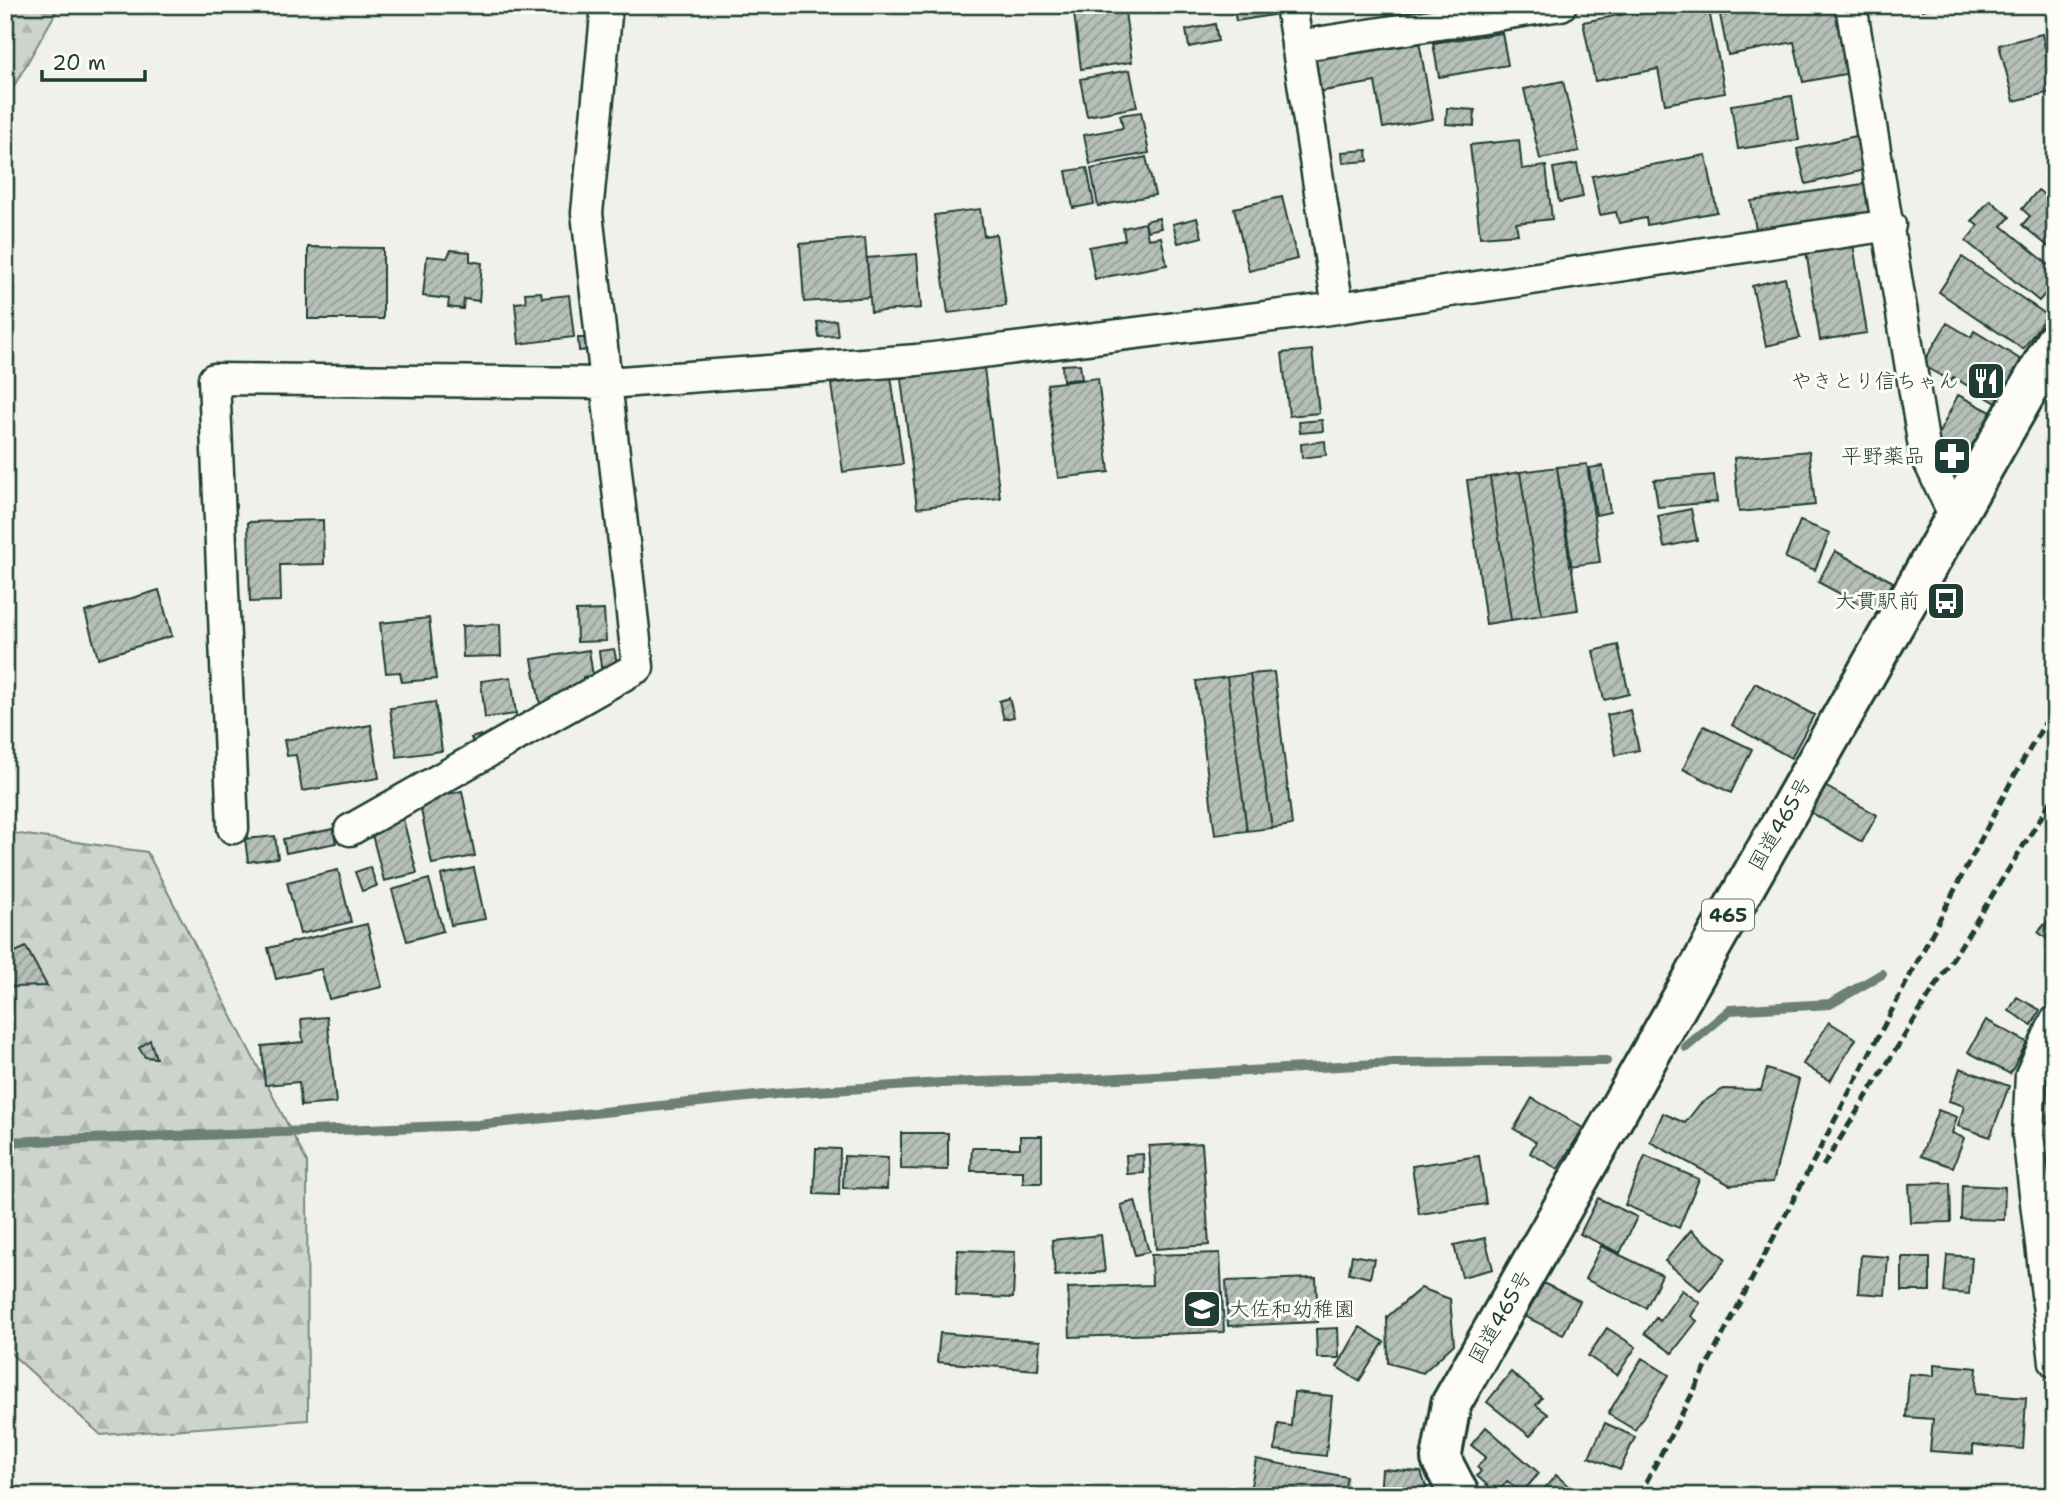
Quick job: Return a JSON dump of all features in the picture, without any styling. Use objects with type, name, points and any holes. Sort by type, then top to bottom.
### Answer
[{"type":"highway","name":"国道465号","points":[[1460,1496],[1441,1459],[1451,1404],[2055,342]]},
{"type":"street","points":[[350,830],[638,667],[587,213],[607,5]]},
{"type":"street","points":[[1291,5],[1338,308]]},
{"type":"street","points":[[1297,46],[1561,5]]},
{"type":"street","points":[[1851,5],[1890,225],[1925,453],[1955,517]]},
{"type":"street","points":[[233,828],[214,379],[607,383],[917,360],[1338,308],[1890,225]]},
{"type":"street","points":[[2055,1022],[2031,1075],[2041,1133],[2055,1362]]},
{"type":"green space","points":[[5,5],[59,7],[5,102]]},
{"type":"green space","points":[[5,832],[147,852],[307,1162],[308,1420],[101,1435],[5,1348]]},
{"type":"building","points":[[1073,5],[1124,5],[1132,62],[1081,69]]},
{"type":"building","points":[[1233,5],[1271,5],[1273,15],[1236,21]]},
{"type":"building","points":[[1671,5],[1708,5],[1725,93],[1665,104],[1658,69],[1595,81],[1583,22]]},
{"type":"building","points":[[1718,5],[1836,5],[1850,73],[1803,82],[1794,42],[1728,55]]},
{"type":"building","points":[[1921,5],[1944,5],[1922,10]]},
{"type":"building","points":[[1215,24],[1218,41],[1189,47],[1186,30]]},
{"type":"building","points":[[1502,33],[1508,65],[1439,77],[1433,43]]},
{"type":"building","points":[[2042,34],[2055,91],[2014,101],[1999,45]]},
{"type":"building","points":[[1419,41],[1433,119],[1383,128],[1375,82],[1318,92],[1312,60]]},
{"type":"building","points":[[1130,70],[1137,107],[1087,116],[1080,79]]},
{"type":"building","points":[[1563,81],[1579,151],[1540,159],[1524,89]]},
{"type":"building","points":[[1792,96],[1799,140],[1738,149],[1731,105]]},
{"type":"building","points":[[1447,108],[1475,110],[1474,126],[1446,124]]},
{"type":"building","points":[[1141,112],[1149,153],[1090,164],[1084,135],[1123,128],[1120,115]]},
{"type":"building","points":[[1856,136],[1864,170],[1806,184],[1797,149]]},
{"type":"building","points":[[1519,140],[1522,169],[1546,166],[1552,219],[1516,223],[1518,234],[1480,237],[1470,145]]},
{"type":"building","points":[[1367,150],[1368,161],[1343,163],[1342,152]]},
{"type":"building","points":[[1706,155],[1717,212],[1647,225],[1646,218],[1619,223],[1616,212],[1600,215],[1592,176]]},
{"type":"building","points":[[1146,157],[1155,195],[1098,206],[1091,169]]},
{"type":"building","points":[[1577,164],[1583,197],[1559,202],[1553,168]]},
{"type":"building","points":[[1087,168],[1094,204],[1073,208],[1066,171]]},
{"type":"building","points":[[1870,183],[1876,218],[1757,236],[1751,201]]},
{"type":"building","points":[[2038,190],[2055,203],[2055,252],[2022,225],[2030,216],[2022,209]]},
{"type":"building","points":[[1282,197],[1297,259],[1249,271],[1234,208]]},
{"type":"building","points":[[1990,200],[2010,217],[2002,226],[2055,270],[2055,282],[2039,301],[1966,241],[1978,226],[1972,221]]},
{"type":"building","points":[[980,209],[984,236],[996,234],[1006,306],[948,313],[934,215]]},
{"type":"building","points":[[1159,218],[1161,228],[1147,231],[1145,221]]},
{"type":"building","points":[[1197,218],[1202,237],[1178,243],[1173,224]]},
{"type":"building","points":[[1145,223],[1148,239],[1161,237],[1167,265],[1095,279],[1089,247],[1125,240],[1123,228]]},
{"type":"building","points":[[865,238],[870,297],[804,302],[800,244]]},
{"type":"building","points":[[1853,244],[1867,333],[1820,340],[1806,251]]},
{"type":"building","points":[[308,247],[383,248],[383,319],[308,319]]},
{"type":"building","points":[[451,250],[470,252],[470,261],[482,263],[479,301],[464,299],[463,309],[448,307],[449,299],[423,296],[427,256],[447,258]]},
{"type":"building","points":[[917,254],[921,308],[871,312],[867,258]]},
{"type":"building","points":[[1962,257],[2047,315],[2023,349],[1939,292]]},
{"type":"building","points":[[1785,278],[1800,338],[1766,346],[1752,286]]},
{"type":"building","points":[[541,292],[542,298],[569,295],[574,337],[519,344],[515,303],[526,302],[525,293]]},
{"type":"building","points":[[836,320],[838,336],[819,337],[817,322]]},
{"type":"building","points":[[1947,323],[1971,337],[1974,331],[2028,364],[2003,407],[1953,377],[1951,381],[1922,365]]},
{"type":"building","points":[[578,338],[587,338],[589,350],[579,351]]},
{"type":"building","points":[[1312,350],[1319,413],[1289,416],[1282,353]]},
{"type":"building","points":[[1080,364],[1082,379],[1063,380],[1062,365]]},
{"type":"building","points":[[984,368],[1000,498],[917,508],[901,378]]},
{"type":"building","points":[[891,376],[903,464],[843,472],[831,384]]},
{"type":"building","points":[[1098,378],[1109,472],[1058,478],[1047,384]]},
{"type":"building","points":[[1958,395],[1991,412],[1963,466],[1931,449]]},
{"type":"building","points":[[1322,420],[1323,431],[1300,433],[1299,422]]},
{"type":"building","points":[[1325,441],[1326,455],[1302,458],[1301,444]]},
{"type":"building","points":[[1809,451],[1815,505],[1739,512],[1734,458]]},
{"type":"building","points":[[1587,464],[1600,562],[1570,566],[1557,467]]},
{"type":"building","points":[[1603,466],[1610,512],[1596,515],[1589,468]]},
{"type":"building","points":[[1557,467],[1578,610],[1542,615],[1520,472]]},
{"type":"building","points":[[1520,472],[1542,615],[1511,620],[1490,477]]},
{"type":"building","points":[[1714,475],[1717,502],[1658,507],[1654,480]]},
{"type":"building","points":[[1490,477],[1511,620],[1486,624],[1467,480]]},
{"type":"building","points":[[1691,509],[1697,540],[1664,547],[1658,516]]},
{"type":"building","points":[[323,520],[324,564],[280,565],[281,601],[250,602],[248,522]]},
{"type":"building","points":[[1800,521],[1830,533],[1815,570],[1785,558]]},
{"type":"building","points":[[1835,551],[1893,582],[1876,613],[1818,582]]},
{"type":"building","points":[[159,590],[172,636],[98,658],[85,612]]},
{"type":"building","points":[[604,610],[606,641],[577,642],[576,611]]},
{"type":"building","points":[[429,618],[436,679],[402,682],[400,672],[386,673],[380,623]]},
{"type":"building","points":[[500,624],[501,656],[463,657],[462,626]]},
{"type":"building","points":[[1618,645],[1629,694],[1604,700],[1593,651]]},
{"type":"building","points":[[614,649],[618,668],[601,667],[599,651]]},
{"type":"building","points":[[589,650],[593,676],[583,677],[586,696],[540,704],[532,659]]},
{"type":"building","points":[[1274,672],[1292,825],[1272,828],[1250,674]]},
{"type":"building","points":[[1250,674],[1272,828],[1247,831],[1227,677]]},
{"type":"building","points":[[511,677],[516,714],[485,718],[481,681]]},
{"type":"building","points":[[1227,677],[1247,831],[1215,835],[1196,681]]},
{"type":"building","points":[[1755,683],[1814,715],[1791,758],[1732,725]]},
{"type":"building","points":[[1009,698],[1014,717],[1004,719],[999,701]]},
{"type":"building","points":[[435,702],[442,751],[397,757],[390,708]]},
{"type":"building","points":[[1630,710],[1639,750],[1616,755],[1607,715]]},
{"type":"building","points":[[371,725],[379,778],[302,791],[296,755],[287,756],[284,740]]},
{"type":"building","points":[[1704,726],[1752,749],[1731,793],[1683,769]]},
{"type":"building","points":[[481,735],[485,745],[476,749],[471,738]]},
{"type":"building","points":[[1823,785],[1877,815],[1862,842],[1809,811]]},
{"type":"building","points":[[462,791],[475,856],[432,864],[419,800]]},
{"type":"building","points":[[403,819],[417,873],[384,881],[370,827]]},
{"type":"building","points":[[333,829],[336,843],[286,853],[283,839]]},
{"type":"building","points":[[275,836],[278,858],[248,862],[245,839]]},
{"type":"building","points":[[370,867],[377,886],[362,891],[355,872]]},
{"type":"building","points":[[474,868],[485,919],[451,925],[441,875]]},
{"type":"building","points":[[338,870],[351,922],[300,934],[287,882]]},
{"type":"building","points":[[429,879],[443,931],[407,941],[392,890]]},
{"type":"building","points":[[2055,912],[2055,945],[2038,932]]},
{"type":"building","points":[[367,924],[382,987],[329,999],[321,969],[276,979],[268,948]]},
{"type":"building","points":[[26,947],[47,986],[11,987],[5,976],[5,957]]},
{"type":"building","points":[[2017,997],[2040,1010],[2032,1025],[2009,1011]]},
{"type":"building","points":[[327,1017],[336,1103],[301,1106],[299,1082],[265,1085],[262,1046],[303,1042],[301,1019]]},
{"type":"building","points":[[1986,1020],[2027,1042],[2010,1074],[1968,1052]]},
{"type":"building","points":[[1829,1022],[1856,1039],[1830,1081],[1803,1064]]},
{"type":"building","points":[[150,1040],[156,1058],[145,1057],[139,1048]]},
{"type":"building","points":[[1960,1068],[2009,1086],[1990,1137],[1958,1126],[1964,1106],[1949,1101]]},
{"type":"building","points":[[1767,1069],[1799,1080],[1773,1182],[1730,1185],[1650,1142],[1663,1113],[1685,1123],[1700,1104],[1723,1089],[1761,1090]]},
{"type":"building","points":[[2047,1082],[2055,1083],[2055,1124],[2044,1123]]},
{"type":"building","points":[[1532,1098],[1583,1128],[1558,1169],[1530,1153],[1536,1142],[1514,1129]]},
{"type":"building","points":[[1938,1110],[1957,1117],[1952,1133],[1964,1138],[1953,1167],[1921,1156]]},
{"type":"building","points":[[901,1133],[948,1133],[948,1170],[901,1169]]},
{"type":"building","points":[[1020,1136],[1042,1136],[1042,1183],[1023,1183],[1023,1171],[971,1171],[972,1148],[1020,1148]]},
{"type":"building","points":[[1202,1143],[1209,1245],[1156,1249],[1149,1146]]},
{"type":"building","points":[[816,1148],[840,1149],[839,1195],[814,1194]]},
{"type":"building","points":[[1143,1154],[1144,1173],[1127,1174],[1126,1155]]},
{"type":"building","points":[[844,1156],[888,1158],[887,1189],[843,1188]]},
{"type":"building","points":[[1479,1156],[1486,1204],[1419,1214],[1412,1166]]},
{"type":"building","points":[[1645,1156],[1699,1179],[1679,1228],[1625,1205]]},
{"type":"building","points":[[2055,1161],[2055,1189],[2049,1162]]},
{"type":"building","points":[[1950,1183],[1951,1222],[1911,1223],[1909,1184]]},
{"type":"building","points":[[1962,1185],[2005,1187],[2004,1220],[1961,1219]]},
{"type":"building","points":[[1598,1198],[1637,1217],[1620,1253],[1580,1234]]},
{"type":"building","points":[[1135,1201],[1149,1252],[1135,1255],[1121,1205]]},
{"type":"building","points":[[1691,1230],[1726,1259],[1700,1290],[1665,1261]]},
{"type":"building","points":[[1101,1235],[1105,1272],[1055,1276],[1052,1240]]},
{"type":"building","points":[[1485,1238],[1493,1269],[1462,1277],[1454,1245]]},
{"type":"building","points":[[1601,1246],[1662,1275],[1646,1308],[1585,1279]]},
{"type":"building","points":[[958,1250],[1015,1252],[1013,1298],[956,1296]]},
{"type":"building","points":[[1220,1253],[1224,1332],[1070,1337],[1068,1288],[1152,1285],[1151,1255]]},
{"type":"building","points":[[1352,1255],[1374,1259],[1370,1278],[1349,1273]]},
{"type":"building","points":[[1861,1255],[1888,1257],[1885,1295],[1858,1293]]},
{"type":"building","points":[[1947,1255],[1972,1257],[1969,1294],[1944,1292]]},
{"type":"building","points":[[1902,1257],[1930,1257],[1930,1291],[1902,1291]]},
{"type":"building","points":[[1316,1278],[1318,1322],[1228,1326],[1226,1281]]},
{"type":"building","points":[[1541,1282],[1580,1301],[1563,1335],[1524,1316]]},
{"type":"building","points":[[1421,1288],[1450,1299],[1454,1344],[1423,1373],[1388,1363],[1387,1317]]},
{"type":"building","points":[[1682,1290],[1700,1303],[1691,1316],[1697,1321],[1672,1353],[1645,1333],[1656,1318],[1660,1321]]},
{"type":"building","points":[[1360,1327],[1384,1342],[1359,1381],[1337,1367]]},
{"type":"building","points":[[1338,1328],[1339,1358],[1317,1358],[1316,1329]]},
{"type":"building","points":[[1607,1328],[1636,1347],[1617,1375],[1588,1356]]},
{"type":"building","points":[[940,1333],[1040,1341],[1038,1370],[937,1362]]},
{"type":"building","points":[[1642,1358],[1669,1375],[1635,1430],[1608,1414]]},
{"type":"building","points":[[1934,1364],[1977,1368],[1975,1394],[2026,1398],[2023,1449],[1973,1445],[1973,1454],[1930,1451],[1933,1419],[1906,1417],[1909,1374],[1934,1376]]},
{"type":"building","points":[[1511,1372],[1542,1398],[1536,1405],[1548,1414],[1530,1436],[1487,1402]]},
{"type":"building","points":[[1294,1392],[1332,1396],[1326,1456],[1275,1450],[1278,1424],[1291,1426]]},
{"type":"building","points":[[1605,1423],[1635,1437],[1620,1470],[1589,1457]]},
{"type":"building","points":[[1486,1427],[1539,1473],[1522,1493],[1507,1481],[1497,1494],[1477,1476],[1481,1471],[1477,1467],[1486,1457],[1471,1445]]},
{"type":"building","points":[[1256,1459],[1347,1477],[1343,1496],[1249,1496]]},
{"type":"building","points":[[1382,1469],[1421,1472],[1429,1496],[1380,1496]]},
{"type":"building","points":[[1556,1475],[1580,1496],[1538,1496]]},
{"type":"waterway","points":[[1686,1047],[1730,1010],[1830,1004],[1882,974]]},
{"type":"waterway","points":[[5,1142],[478,1125],[785,1093],[941,1083],[1099,1079],[1394,1063],[1606,1061]]},
{"type":"railway","points":[[1639,1496],[2014,776],[2055,706]]},
{"type":"railway","points":[[1823,1166],[2055,795]]},
{"type":"place","name":"やきとり信ちゃん","points":[[1986,381]]},
{"type":"place","name":"平野薬品","points":[[1952,456]]},
{"type":"place","name":"大貫駅前","points":[[1946,601]]},
{"type":"place","name":"大佐和幼稚園","points":[[1202,1309]]}]
